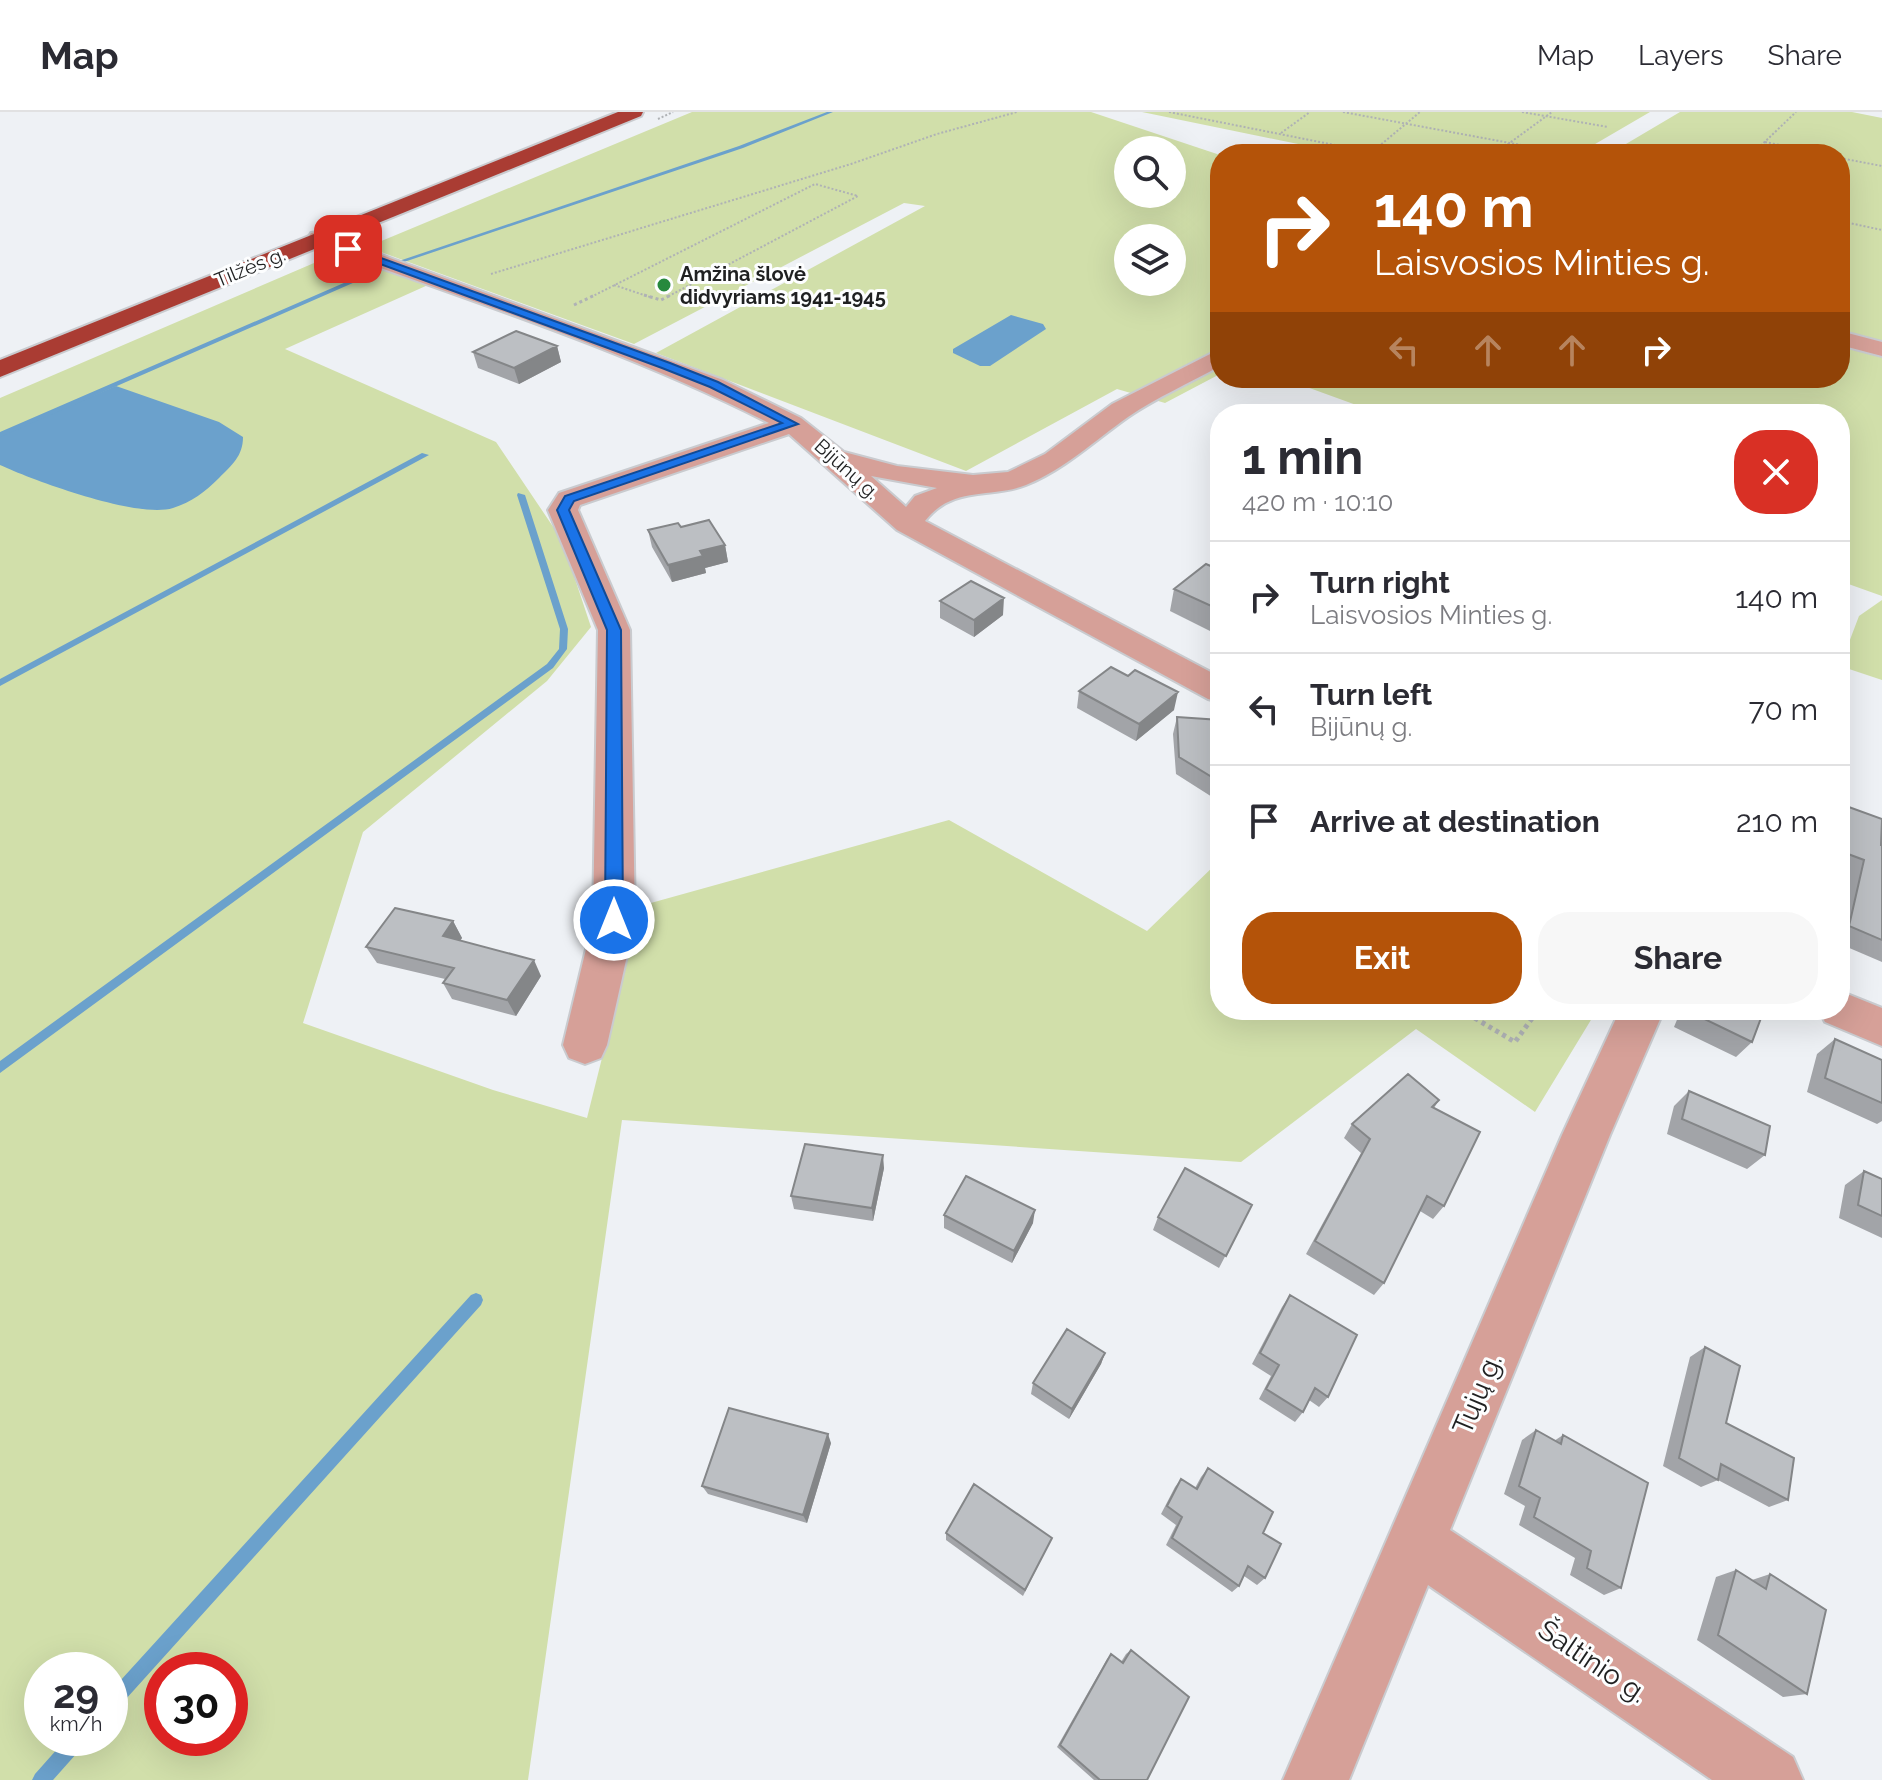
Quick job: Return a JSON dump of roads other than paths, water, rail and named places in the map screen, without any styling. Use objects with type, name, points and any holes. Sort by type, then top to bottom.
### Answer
[{"type":"highway","name":"Tilžės g.","points":[[0,369],[634,112]]},
{"type":"street","name":"Bijūnų g.","points":[[319,238],[714,385],[792,424],[908,524],[1210,686]]},
{"type":"street","points":[[1850,341],[1882,349]]},
{"type":"street","points":[[833,458],[896,474],[972,484],[1014,480],[1055,460],[1121,410],[1210,361]]},
{"type":"street","points":[[585,1045],[614,920],[614,630],[563,510],[569,499],[792,424]]},
{"type":"street","points":[[908,524],[925,502],[972,484]]},
{"type":"street","points":[[1850,1014],[1882,1028]]},
{"type":"street","name":"Tujų g.","points":[[1316,1780],[1586,1135],[1638,1020]]},
{"type":"street","name":"Šaltinio g.","points":[[1416,1542],[1770,1780]]},
{"type":"water","points":[[1011,315],[1043,324],[1046,329],[990,366],[980,366],[953,353],[953,349]]},
{"type":"water","points":[[116,386],[219,422],[243,437],[239,455],[198,496],[173,508],[157,510],[86,497],[0,465],[0,435]]},
{"type":"waterway","points":[[402,261],[741,147],[831,112]]},
{"type":"waterway","points":[[0,435],[376,271]]},
{"type":"waterway","points":[[0,683],[425,455]]},
{"type":"waterway","points":[[0,1068],[550,666],[563,649],[564,629],[521,495]]},
{"type":"waterway","points":[[128,1684],[476,1300]]},
{"type":"waterway","points":[[41,1780],[63,1756]]},
{"type":"place","name":"Amžina šlovė didvyriams 1941-1945","points":[[664,285]]}]
